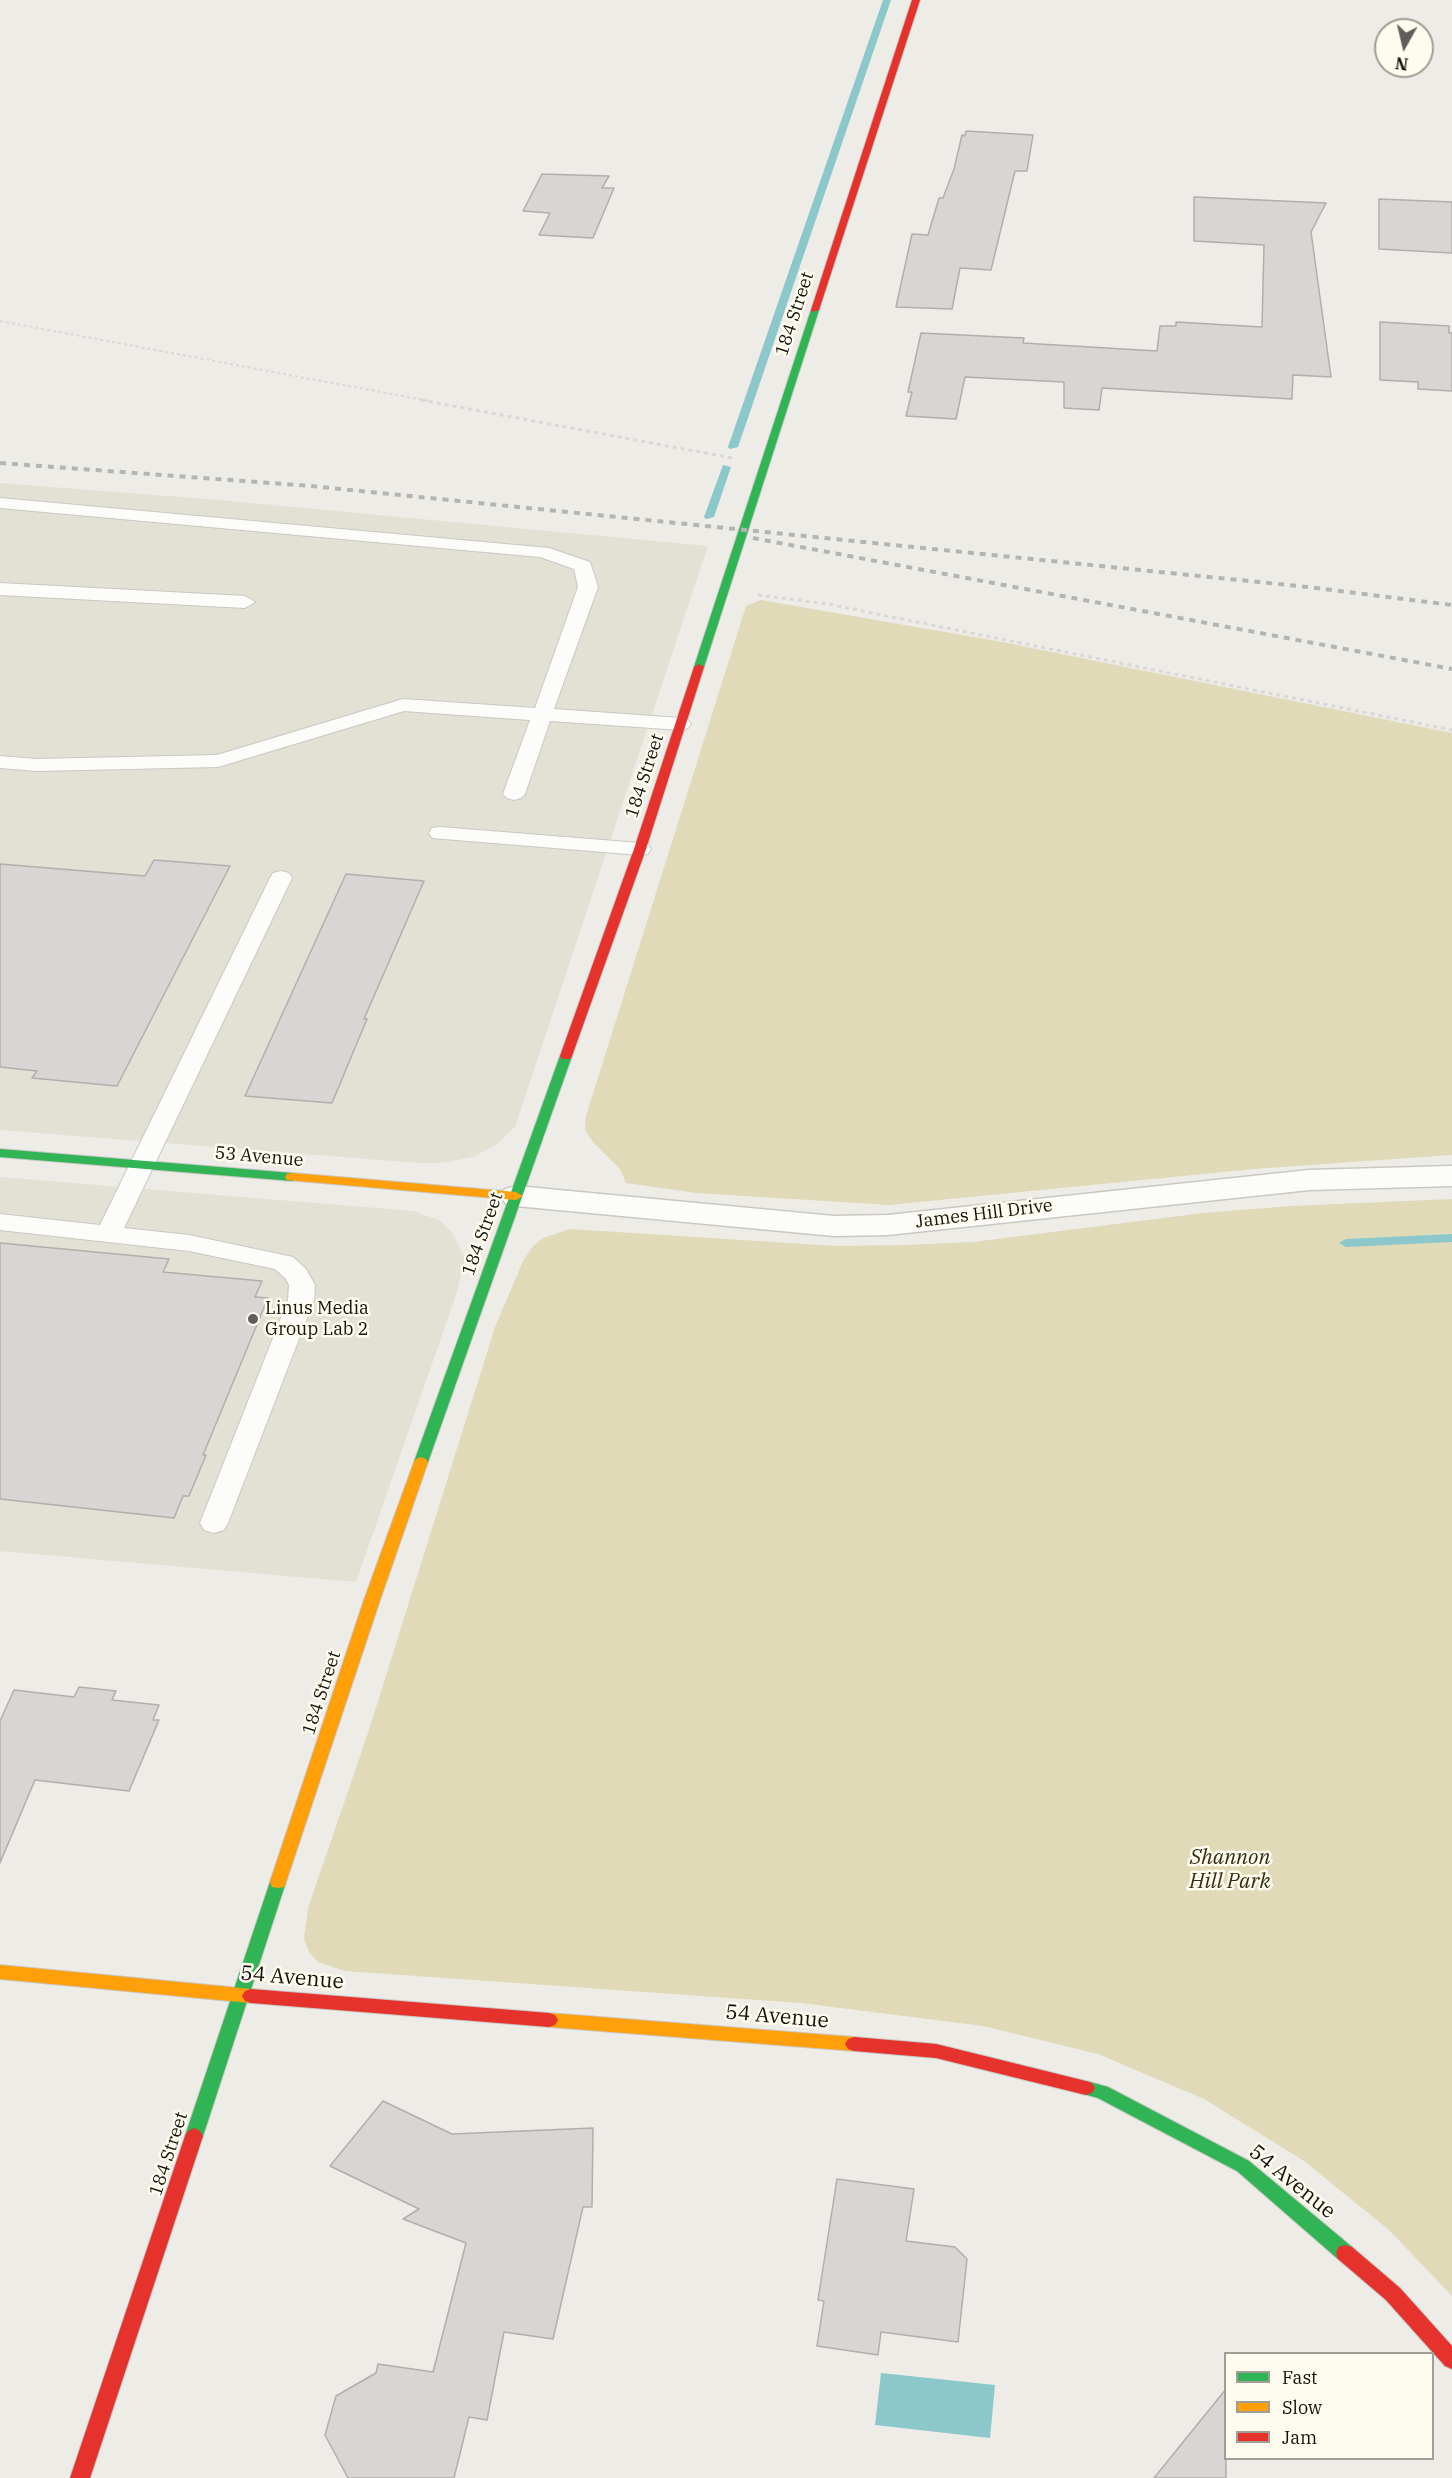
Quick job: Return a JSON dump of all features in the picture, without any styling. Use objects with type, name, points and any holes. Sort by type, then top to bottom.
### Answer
[{"type":"main road","name":"184 Street","points":[[80,2478],[372,1600],[640,849],[916,0]]},
{"type":"main road","name":"53 Avenue","points":[[0,1153],[516,1196]]},
{"type":"main road","name":"54 Avenue","points":[[0,1972],[241,1995],[936,2051],[1102,2092],[1243,2166],[1393,2294],[1452,2360]]},
{"type":"street","name":"James Hill Drive","points":[[516,1196],[834,1226],[888,1225],[1140,1196],[1309,1180],[1452,1176]]},
{"type":"lane","points":[[0,503],[542,552],[583,566],[588,587],[514,794]]},
{"type":"lane","points":[[0,589],[245,602]]},
{"type":"lane","points":[[0,762],[37,765],[219,761],[403,705],[681,724]]},
{"type":"lane","points":[[440,833],[640,849]]},
{"type":"lane","points":[[109,1233],[281,878]]},
{"type":"lane","points":[[0,1222],[189,1243],[284,1263],[297,1275],[302,1285],[301,1300],[214,1523]]},
{"type":"path","points":[[0,321],[766,464]]},
{"type":"path","points":[[752,594],[839,606],[1452,730]]},
{"type":"shaded area","points":[[0,483],[219,500],[708,546],[515,1127],[496,1145],[473,1157],[442,1163],[418,1163],[0,1130]]},
{"type":"shaded area","points":[[0,1177],[413,1211],[439,1220],[452,1232],[465,1258],[457,1292],[356,1582],[0,1551]]},
{"type":"green space","points":[[761,600],[997,641],[1452,733],[1452,1155],[1254,1169],[889,1205],[696,1193],[626,1183],[620,1169],[593,1142],[585,1130],[586,1116],[746,606]]},
{"type":"green space","name":"Shannon Hill Park","points":[[1452,1199],[1452,2296],[1389,2230],[1304,2161],[1204,2099],[1098,2054],[983,2026],[801,2003],[345,1971],[318,1962],[309,1952],[304,1939],[308,1908],[369,1730],[495,1327],[524,1259],[534,1245],[543,1238],[570,1229],[836,1246],[904,1245],[973,1242],[1203,1213],[1291,1206]]},
{"type":"water","points":[[881,2373],[995,2385],[990,2438],[875,2425]]},
{"type":"building","points":[[966,131],[1033,135],[1027,171],[1015,171],[991,270],[960,268],[952,309],[896,307],[912,234],[928,235],[939,198],[943,198],[954,169],[962,135],[965,136]]},
{"type":"building","points":[[542,174],[609,176],[602,188],[614,188],[593,238],[539,235],[550,213],[523,211]]},
{"type":"building","points":[[1194,197],[1326,203],[1311,232],[1331,377],[1293,375],[1292,399],[1102,388],[1099,410],[1064,408],[1064,382],[965,377],[956,419],[906,416],[912,392],[908,392],[921,333],[1024,338],[1023,343],[1157,351],[1160,326],[1176,326],[1176,322],[1262,327],[1264,245],[1194,241]]},
{"type":"building","points":[[1379,199],[1452,202],[1452,253],[1379,249]]},
{"type":"building","points":[[1380,322],[1449,326],[1449,333],[1452,333],[1452,391],[1418,389],[1418,382],[1380,380]]},
{"type":"building","points":[[154,860],[230,866],[117,1086],[32,1078],[37,1071],[0,1067],[0,864],[145,876]]},
{"type":"building","points":[[346,874],[424,881],[364,1019],[367,1019],[332,1103],[245,1096]]},
{"type":"building","points":[[0,1243],[169,1259],[163,1272],[262,1281],[255,1297],[268,1298],[203,1455],[206,1455],[189,1496],[183,1496],[174,1518],[0,1499]]},
{"type":"building","points":[[79,1687],[116,1691],[112,1700],[159,1705],[153,1720],[159,1720],[129,1791],[35,1780],[0,1863],[0,1721],[14,1690],[74,1697]]},
{"type":"building","points":[[383,2101],[452,2134],[593,2128],[592,2207],[583,2207],[553,2339],[504,2332],[487,2420],[469,2417],[454,2478],[348,2478],[325,2435],[336,2396],[376,2373],[378,2364],[433,2372],[466,2243],[403,2219],[419,2209],[330,2166]]},
{"type":"building","points":[[837,2179],[914,2189],[906,2241],[955,2247],[967,2259],[958,2342],[881,2332],[878,2355],[817,2346],[824,2301],[818,2300]]},
{"type":"building","points":[[1224,2391],[1226,2478],[1154,2478]]},
{"type":"waterway","points":[[733,447],[887,0]]},
{"type":"waterway","points":[[709,517],[726,467]]},
{"type":"waterway","points":[[1346,1243],[1452,1238]]},
{"type":"railway","points":[[0,463],[311,486],[1308,587],[1452,605]]},
{"type":"railway","points":[[753,538],[1452,669]]},
{"type":"traffic: fast","points":[[699,667],[815,310]]},
{"type":"traffic: fast","points":[[421,1462],[566,1056]]},
{"type":"traffic: fast","points":[[0,1153],[292,1177]]},
{"type":"traffic: fast","points":[[194,2136],[278,1882]]},
{"type":"traffic: fast","points":[[1086,2088],[1102,2092],[1243,2166],[1345,2253]]},
{"type":"traffic: slow","points":[[292,1177],[516,1196]]},
{"type":"traffic: slow","points":[[278,1882],[372,1600],[421,1462]]},
{"type":"traffic: slow","points":[[0,1972],[251,1996]]},
{"type":"traffic: slow","points":[[549,2020],[854,2044]]},
{"type":"traffic: jam","points":[[815,310],[916,0]]},
{"type":"traffic: jam","points":[[566,1056],[640,849],[699,667]]},
{"type":"traffic: jam","points":[[251,1996],[549,2020]]},
{"type":"traffic: jam","points":[[854,2044],[936,2051],[1086,2088]]},
{"type":"traffic: jam","points":[[80,2478],[194,2136]]},
{"type":"traffic: jam","points":[[1345,2253],[1393,2294],[1452,2360]]},
{"type":"place","name":"Linus Media Group Lab 2","points":[[253,1319]]}]
